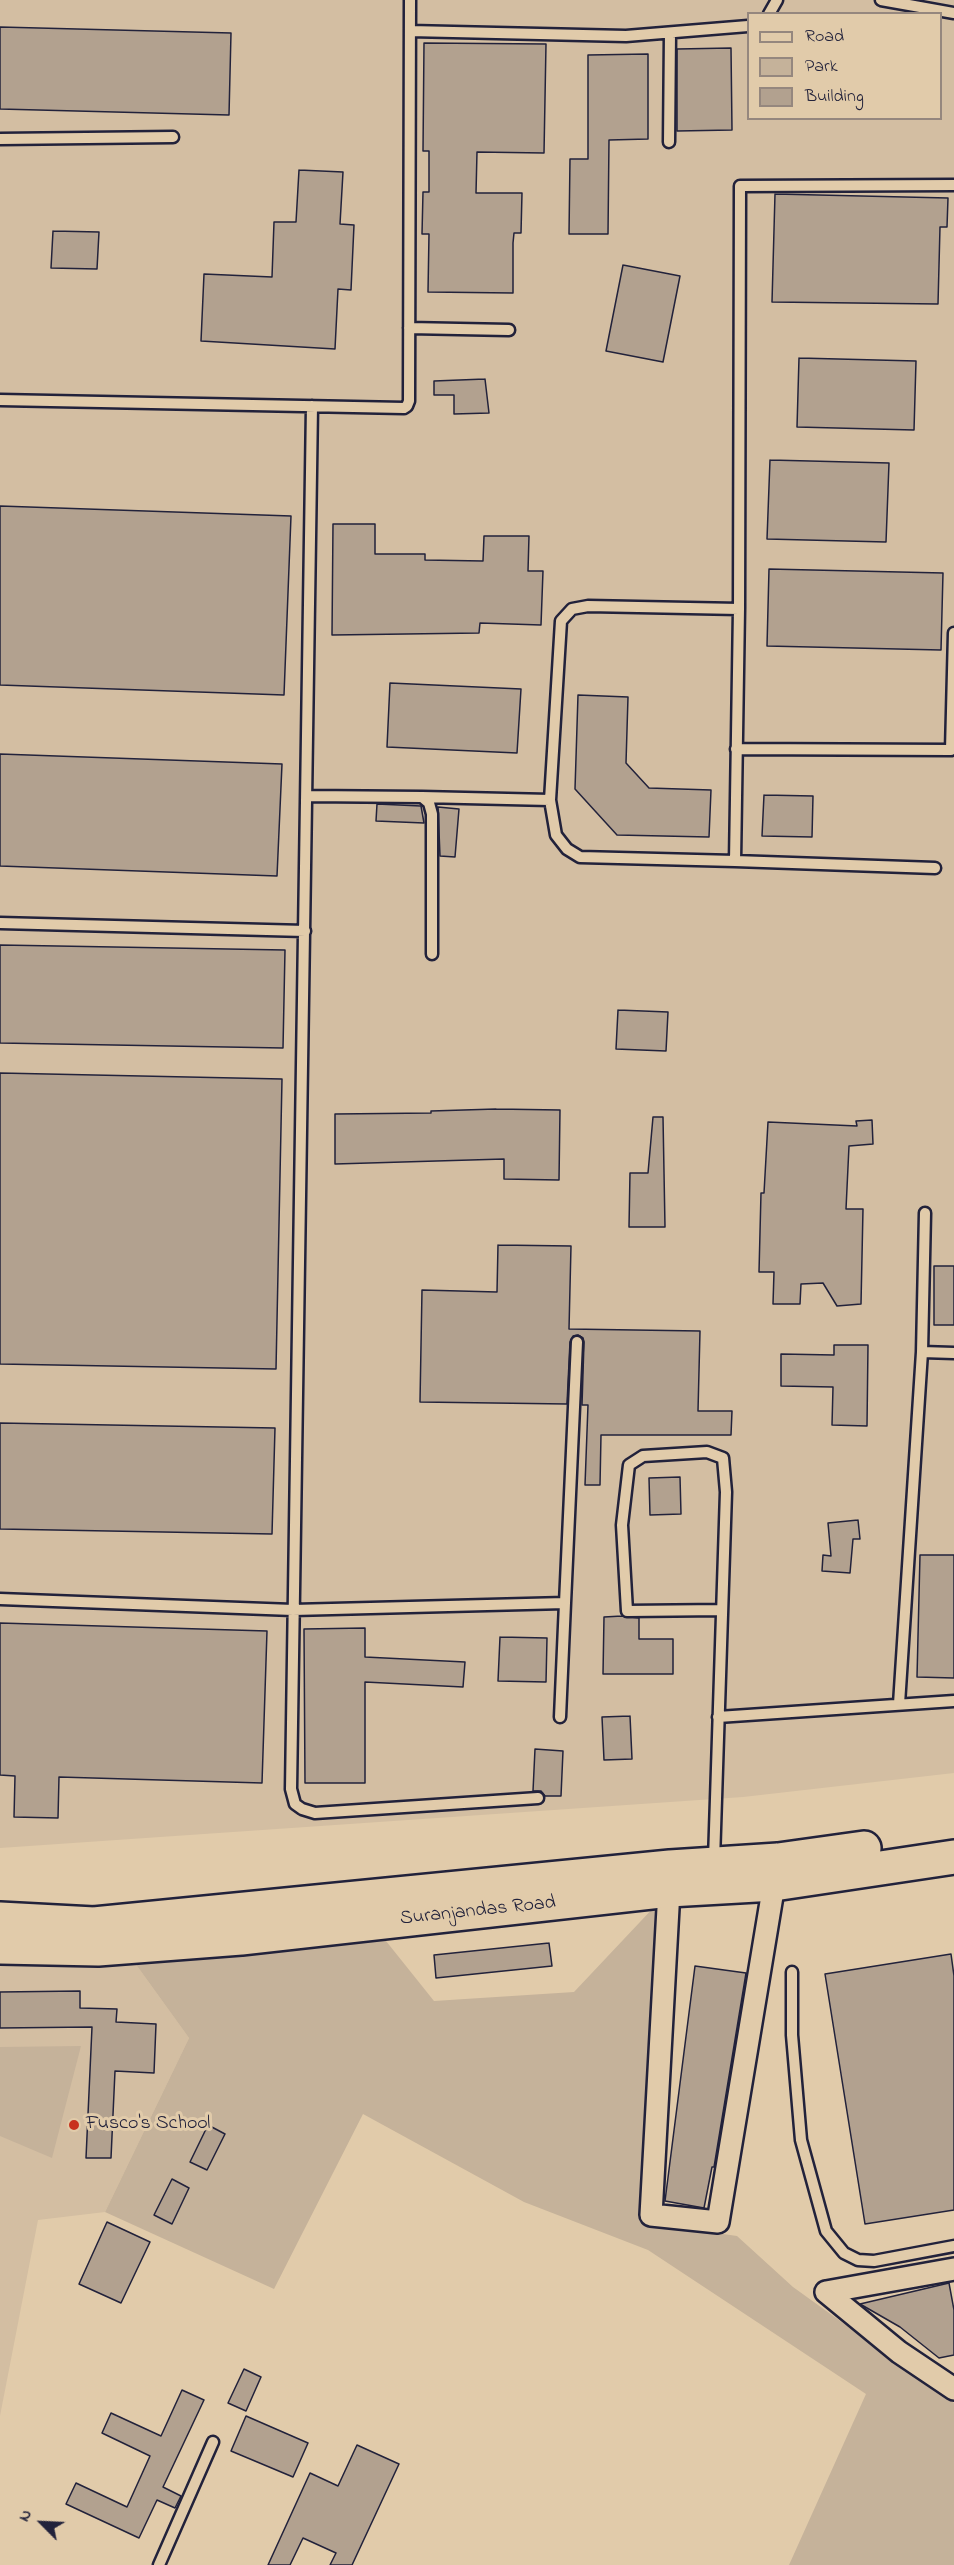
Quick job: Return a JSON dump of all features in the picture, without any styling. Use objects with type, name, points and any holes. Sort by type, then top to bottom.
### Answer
[{"type":"main road","name":"Suranjandas Road","points":[[0,1947],[98,1949],[241,1938],[669,1890],[778,1860],[954,1836]]},
{"type":"main road","name":"Suranjandas Road","points":[[0,1919],[94,1923],[670,1867],[774,1884],[954,1857]]},
{"type":"street","points":[[669,1890],[651,2216],[718,2222],[774,1884]]},
{"type":"street","points":[[954,2269],[826,2292],[899,2352],[945,2375],[954,2389]]},
{"type":"lane","points":[[0,400],[404,408],[407,406],[409,401],[410,0]]},
{"type":"lane","points":[[881,0],[954,14]]},
{"type":"lane","points":[[410,31],[626,36],[747,26]]},
{"type":"lane","points":[[669,142],[670,34]]},
{"type":"lane","points":[[0,139],[173,137]]},
{"type":"lane","points":[[735,861],[739,609],[740,186],[954,185]]},
{"type":"lane","points":[[409,328],[509,330]]},
{"type":"lane","points":[[312,406],[291,1789],[295,1804],[315,1813],[538,1798]]},
{"type":"lane","points":[[739,609],[588,606],[572,609],[561,621],[550,800],[556,835],[567,849],[580,857],[935,868]]},
{"type":"lane","points":[[736,749],[951,750],[954,633]]},
{"type":"lane","points":[[307,796],[550,800]]},
{"type":"lane","points":[[422,797],[429,803],[432,814],[432,954]]},
{"type":"lane","points":[[0,923],[305,931]]},
{"type":"lane","points":[[899,1704],[922,1352],[925,1213]]},
{"type":"lane","points":[[560,1718],[577,1342]]},
{"type":"lane","points":[[922,1352],[954,1353]]},
{"type":"lane","points":[[714,1876],[726,1492],[723,1458],[707,1452],[644,1456],[629,1465],[622,1525],[627,1611],[722,1610]]},
{"type":"lane","points":[[0,1599],[293,1610],[565,1603]]},
{"type":"lane","points":[[718,1717],[954,1701]]},
{"type":"lane","points":[[792,1972],[792,2035],[801,2140],[826,2231],[844,2253],[858,2260],[874,2261],[954,2246]]},
{"type":"lane","points":[[159,2565],[213,2442]]},
{"type":"shaded area","points":[[0,0],[954,0],[954,1773],[743,1797],[0,1848]]},
{"type":"shaded area","name":"Fusco's School","points":[[0,1959],[132,1959],[189,2038],[105,2212],[38,2220],[0,2416]]},
{"type":"green space","points":[[656,1905],[640,2222],[737,2236],[793,2287],[954,2403],[954,2565],[789,2565],[866,2394],[648,2250],[524,2202],[363,2114],[274,2289],[105,2212],[189,2038],[132,1959],[382,1936],[434,2001],[574,1992]]},
{"type":"green space","points":[[81,2046],[52,2158],[0,2136],[0,2047]]},
{"type":"building","points":[[0,27],[231,33],[229,115],[0,109]]},
{"type":"building","points":[[424,43],[546,44],[544,153],[477,152],[476,193],[522,193],[521,233],[514,233],[513,243],[513,293],[428,292],[429,234],[422,234],[423,192],[429,192],[429,151],[423,151]]},
{"type":"building","points":[[731,48],[732,130],[677,131],[677,49]]},
{"type":"building","points":[[648,54],[648,139],[609,140],[608,234],[569,234],[570,159],[588,159],[588,55]]},
{"type":"building","points":[[299,170],[343,172],[340,224],[354,225],[351,290],[338,289],[335,349],[201,341],[204,274],[272,277],[274,222],[296,222]]},
{"type":"building","points":[[775,194],[948,198],[947,227],[940,227],[938,304],[772,302]]},
{"type":"building","points":[[53,231],[99,232],[97,269],[51,268]]},
{"type":"building","points":[[623,265],[680,276],[663,362],[606,351]]},
{"type":"building","points":[[799,358],[916,361],[914,430],[797,427]]},
{"type":"building","points":[[485,379],[489,413],[454,414],[454,395],[434,395],[434,381]]},
{"type":"building","points":[[770,460],[889,463],[886,542],[767,539]]},
{"type":"building","points":[[0,506],[291,516],[284,695],[0,685]]},
{"type":"building","points":[[333,524],[375,524],[375,554],[425,554],[425,560],[483,561],[484,536],[529,536],[528,571],[543,571],[541,625],[480,623],[479,633],[332,635]]},
{"type":"building","points":[[769,569],[943,573],[941,650],[767,646]]},
{"type":"building","points":[[390,683],[521,689],[517,753],[387,747]]},
{"type":"building","points":[[578,695],[628,697],[626,763],[649,788],[711,790],[709,837],[617,835],[575,789]]},
{"type":"building","points":[[0,754],[282,764],[277,876],[0,866]]},
{"type":"building","points":[[764,795],[813,796],[812,837],[762,836]]},
{"type":"building","points":[[377,804],[421,806],[424,823],[376,821]]},
{"type":"building","points":[[438,807],[459,809],[455,857],[440,856]]},
{"type":"building","points":[[0,945],[285,950],[283,1048],[0,1043]]},
{"type":"building","points":[[618,1010],[668,1012],[666,1051],[616,1049]]},
{"type":"building","points":[[0,1073],[282,1079],[276,1369],[0,1364]]},
{"type":"building","points":[[560,1110],[559,1180],[504,1179],[504,1159],[335,1164],[335,1114],[431,1113],[431,1111]]},
{"type":"building","points":[[653,1117],[663,1117],[665,1227],[629,1227],[630,1173],[648,1173]]},
{"type":"building","points":[[872,1120],[873,1144],[849,1146],[846,1209],[863,1209],[861,1304],[837,1306],[823,1283],[801,1284],[800,1304],[773,1304],[774,1272],[759,1272],[761,1193],[764,1193],[768,1122],[857,1126],[856,1121]]},
{"type":"building","points":[[498,1245],[571,1246],[569,1329],[700,1331],[698,1411],[732,1411],[731,1435],[601,1435],[600,1485],[585,1485],[588,1405],[582,1405],[584,1342],[583,1338],[578,1335],[573,1336],[570,1342],[567,1404],[420,1402],[422,1290],[497,1292]]},
{"type":"building","points":[[934,1266],[954,1266],[954,1325],[934,1325]]},
{"type":"building","points":[[834,1345],[868,1345],[867,1426],[832,1425],[833,1387],[781,1386],[781,1354],[834,1355]]},
{"type":"building","points":[[0,1423],[275,1428],[272,1534],[0,1529]]},
{"type":"building","points":[[680,1477],[681,1514],[650,1515],[649,1478]]},
{"type":"building","points":[[858,1520],[860,1539],[853,1539],[850,1573],[822,1571],[823,1555],[831,1556],[828,1523]]},
{"type":"building","points":[[920,1555],[954,1555],[954,1678],[917,1677]]},
{"type":"building","points":[[604,1617],[639,1618],[639,1639],[673,1639],[673,1674],[603,1674]]},
{"type":"building","points":[[0,1623],[267,1631],[262,1783],[59,1777],[58,1818],[14,1817],[15,1776],[0,1775]]},
{"type":"building","points":[[365,1628],[365,1657],[465,1662],[463,1687],[365,1682],[365,1783],[305,1783],[304,1629]]},
{"type":"building","points":[[500,1637],[547,1638],[546,1682],[498,1681]]},
{"type":"building","points":[[630,1716],[632,1759],[604,1760],[602,1717]]},
{"type":"building","points":[[535,1749],[563,1751],[561,1796],[545,1796],[541,1791],[533,1791]]},
{"type":"building","points":[[549,1943],[552,1966],[436,1978],[434,1955]]},
{"type":"building","points":[[951,1954],[954,1976],[954,2210],[865,2224],[825,1974]]},
{"type":"building","points":[[695,1966],[746,1973],[714,2167],[712,2167],[704,2208],[665,2201]]},
{"type":"building","points":[[80,1991],[80,2008],[117,2009],[116,2022],[156,2024],[154,2073],[115,2071],[111,2158],[86,2158],[92,2027],[0,2028],[0,1992]]},
{"type":"building","points":[[208,2125],[225,2134],[207,2170],[190,2162]]},
{"type":"building","points":[[172,2179],[189,2188],[172,2224],[154,2215]]},
{"type":"building","points":[[107,2222],[150,2242],[121,2303],[79,2284]]},
{"type":"building","points":[[949,2283],[954,2310],[954,2355],[939,2358],[900,2327],[860,2304]]},
{"type":"building","points":[[244,2369],[261,2377],[246,2411],[228,2403]]},
{"type":"building","points":[[182,2390],[204,2400],[163,2487],[181,2496],[175,2508],[157,2500],[139,2538],[66,2504],[76,2483],[127,2507],[150,2456],[102,2433],[111,2413],[161,2436]]},
{"type":"building","points":[[246,2416],[308,2443],[293,2477],[231,2451]]},
{"type":"building","points":[[357,2445],[399,2464],[352,2565],[330,2565],[336,2553],[303,2538],[290,2565],[268,2565],[310,2473],[338,2486]]},
{"type":"place","name":"Fusco's School","points":[[74,2125]]}]
